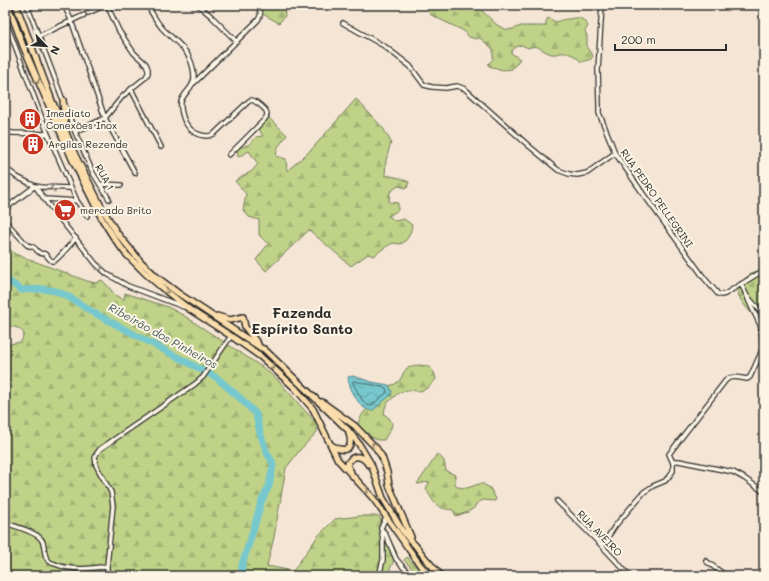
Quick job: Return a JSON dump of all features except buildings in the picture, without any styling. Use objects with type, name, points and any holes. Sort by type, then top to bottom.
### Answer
[{"type":"main road","points":[[8,5],[23,46],[54,120],[102,219],[114,238],[126,254],[155,282],[189,309],[261,357],[295,388],[313,410],[338,460],[373,498],[420,565],[430,576]]},
{"type":"main road","points":[[16,5],[52,102],[65,130],[74,155],[102,208],[130,250],[158,278],[178,293],[264,349],[348,430],[362,448],[371,464],[388,508],[402,530],[441,576]]},
{"type":"main road","points":[[63,100],[65,130]]},
{"type":"main road","points":[[213,315],[230,320],[243,317],[245,327],[261,348]]},
{"type":"main road","points":[[305,388],[355,426],[376,448],[382,457],[387,472],[389,485],[415,545]]},
{"type":"main road","points":[[330,444],[339,449],[346,449],[349,447],[350,439],[348,430]]},
{"type":"main road","points":[[356,481],[348,467],[350,458],[355,456],[360,456],[366,461],[376,478]]},
{"type":"street","name":"RUA 1","points":[[27,5],[75,132],[94,173],[109,199]]},
{"type":"street","points":[[64,5],[71,20],[105,118],[135,173]]},
{"type":"street","points":[[38,36],[107,5],[125,41],[148,68],[146,78],[122,97],[105,118],[75,132]]},
{"type":"street","points":[[147,5],[162,28],[178,42],[189,56],[193,69],[194,83]]},
{"type":"street","points":[[198,5],[236,42]]},
{"type":"street","points":[[229,155],[264,120],[267,116],[264,109],[256,102],[249,100],[214,134],[206,136],[200,135],[191,130],[187,125],[181,107],[182,99],[194,83],[258,20],[261,13],[256,5]]},
{"type":"street","name":"RUA PEDRO PELLEGRINI","points":[[602,5],[598,70],[599,113],[615,152],[692,262],[717,292],[721,295],[725,294],[740,284]]},
{"type":"street","points":[[5,19],[70,188],[87,216]]},
{"type":"street","points":[[343,23],[384,46],[410,66],[424,85],[432,88],[457,86],[465,89],[528,146],[558,170],[569,174],[580,175],[587,173],[615,152]]},
{"type":"street","points":[[131,89],[160,147]]},
{"type":"street","points":[[5,131],[12,133],[48,134]]},
{"type":"street","points":[[5,168],[17,177],[35,186],[70,188]]},
{"type":"street","points":[[100,184],[121,186]]},
{"type":"street","points":[[35,186],[96,264],[107,274],[128,286],[189,309]]},
{"type":"street","points":[[5,209],[35,186]]},
{"type":"street","points":[[45,199],[77,201]]},
{"type":"street","points":[[51,207],[56,200]]},
{"type":"street","points":[[7,223],[29,247],[45,254],[53,261],[60,256],[68,245],[76,238]]},
{"type":"street","points":[[764,270],[740,284],[747,296],[764,315]]},
{"type":"street","points":[[602,546],[615,526],[644,492],[665,481],[670,475],[673,470],[673,464],[669,454],[726,380],[734,377],[747,379],[750,377],[764,346],[762,343],[760,324],[747,296]]},
{"type":"street","points":[[107,576],[113,506],[111,492],[96,465],[96,453],[195,384],[211,367],[231,336]]},
{"type":"street","points":[[673,464],[675,461],[679,461],[733,472],[764,492]]},
{"type":"street","name":"RUA AVEIRO","points":[[557,501],[630,576]]},
{"type":"street","points":[[379,576],[384,555],[381,528],[386,517]]},
{"type":"street","points":[[5,523],[40,537],[46,558],[52,563],[65,568],[82,569],[108,566]]},
{"type":"street","points":[[381,528],[396,559],[411,576]]},
{"type":"street","points":[[706,561],[726,576]]},
{"type":"green space","points":[[256,5],[284,5],[285,16],[279,23],[261,13]]},
{"type":"green space","points":[[427,5],[476,5],[497,25],[507,30],[521,26],[546,26],[546,21],[548,18],[556,22],[564,19],[580,18],[588,26],[585,31],[587,36],[587,48],[593,56],[591,59],[581,62],[575,56],[570,54],[553,54],[548,53],[538,47],[528,48],[522,45],[512,50],[511,53],[520,59],[512,69],[503,70],[489,66],[488,64],[493,59],[493,49],[480,38],[476,39],[469,37],[464,31],[431,15],[427,10]]},
{"type":"green space","points":[[356,99],[383,128],[391,142],[386,160],[385,175],[400,178],[409,182],[407,188],[398,186],[390,192],[389,202],[398,203],[398,210],[389,216],[395,221],[404,219],[412,225],[409,236],[403,243],[391,244],[374,256],[368,254],[351,266],[309,230],[266,271],[256,260],[268,244],[259,235],[259,220],[249,217],[243,210],[246,194],[235,181],[252,171],[258,164],[249,151],[238,157],[237,149],[250,144],[256,137],[263,136],[258,128],[268,117],[287,135],[278,147],[276,156],[286,159],[287,171],[311,150]]},
{"type":"green space","points":[[5,245],[15,254],[87,281],[96,283],[102,280],[115,295],[124,300],[125,293],[168,307],[183,315],[262,367],[278,380],[317,424],[317,432],[286,468],[274,537],[267,566],[293,571],[318,536],[335,519],[360,516],[379,516],[397,553],[387,576],[5,576],[5,355],[9,344],[21,342],[24,334],[18,328],[5,326]]},
{"type":"green space","points":[[764,268],[764,311],[760,311],[756,314],[755,318],[741,300],[738,287],[742,286],[743,280],[752,273]]},
{"type":"green space","points":[[418,365],[430,368],[434,372],[436,379],[426,389],[418,391],[408,390],[402,392],[387,403],[384,414],[392,423],[391,428],[384,440],[378,440],[360,432],[356,427],[365,411],[376,404],[389,386],[400,380],[407,368]]},
{"type":"green space","points":[[437,454],[444,461],[446,471],[455,475],[455,483],[457,487],[467,488],[483,484],[490,488],[496,499],[495,501],[483,500],[477,503],[474,508],[468,512],[456,516],[453,510],[442,508],[436,504],[426,489],[430,482],[417,484]]},
{"type":"green space","points":[[407,557],[425,576],[419,576],[404,560]]},
{"type":"water","points":[[353,376],[372,382],[389,385],[392,392],[391,395],[372,411],[363,407],[348,381],[348,377]]},
{"type":"waterway","name":"Ribeirão dos Pinheiros","points":[[5,279],[22,290],[43,289],[56,291],[67,296],[94,313],[217,378],[256,414],[260,433],[273,466],[269,486],[262,500],[242,565],[242,576]]},
{"type":"place","name":"Imediato Conexões Inox","points":[[30,119]]},
{"type":"place","name":"Argilas Rezende","points":[[33,144]]},
{"type":"place","name":"mercado Brito","points":[[65,210]]},
{"type":"district","name":"Fazenda Espírito Santo","points":[[302,322]]}]
